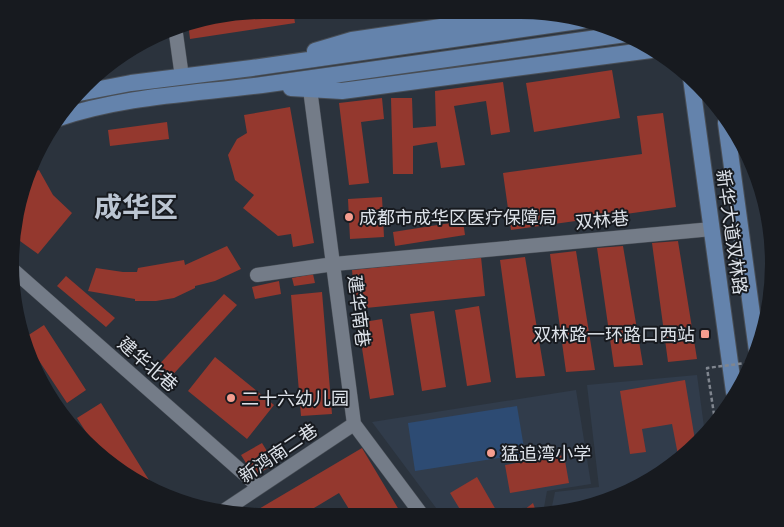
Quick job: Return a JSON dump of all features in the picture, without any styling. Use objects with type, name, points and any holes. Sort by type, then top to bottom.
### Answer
[{"type":"main road","points":[[89,91],[131,83],[252,68],[533,20]]},
{"type":"main road","points":[[68,116],[106,104],[184,93],[254,86],[611,36]]},
{"type":"main road","points":[[254,86],[342,91],[642,51]]},
{"type":"main road","name":"新华大道双林路","points":[[692,89],[733,384]]},
{"type":"main road","name":"新华大道双林路","points":[[727,134],[755,334]]},
{"type":"street","points":[[176,35],[182,77]]},
{"type":"street","name":"建华南巷","points":[[310,89],[354,424],[416,508]]},
{"type":"street","name":"双林巷","points":[[256,275],[334,264],[712,229]]},
{"type":"street","name":"建华北巷","points":[[19,275],[259,488]]},
{"type":"street","name":"新鸿南二巷","points":[[231,506],[354,424]]},
{"type":"path","points":[[714,413],[707,368],[744,363]]},
{"type":"shaded area","points":[[697,375],[704,426],[669,458],[629,483],[584,500],[552,506],[555,492],[599,487],[587,385]]},
{"type":"shaded area","name":"猛追湾小学","points":[[576,390],[591,484],[547,491],[544,507],[436,508],[372,422]]},
{"type":"shaded area","points":[[517,406],[525,454],[415,471],[408,423]]},
{"type":"building","points":[[247,19],[294,19],[295,23],[190,39],[189,31],[216,23]]},
{"type":"building","points":[[612,70],[620,118],[534,132],[526,83]]},
{"type":"building","points":[[503,82],[510,132],[491,135],[486,101],[454,106],[465,165],[441,168],[437,142],[413,146],[413,174],[393,174],[391,98],[412,98],[413,128],[436,126],[435,91]]},
{"type":"building","points":[[382,98],[384,119],[361,122],[369,183],[349,185],[339,103]]},
{"type":"building","points":[[290,107],[314,243],[293,247],[291,234],[278,236],[243,208],[254,195],[235,180],[228,155],[237,139],[247,133],[244,115]]},
{"type":"building","points":[[663,113],[676,207],[511,230],[503,173],[642,154],[637,116]]},
{"type":"building","points":[[167,122],[169,139],[110,146],[108,130]]},
{"type":"building","points":[[39,170],[53,195],[72,213],[38,254],[20,241],[23,216],[37,171]]},
{"type":"building","points":[[382,197],[384,237],[350,239],[348,199]]},
{"type":"building","points":[[463,221],[465,235],[395,246],[393,232]]},
{"type":"building","points":[[678,241],[697,359],[668,362],[652,243]]},
{"type":"building","points":[[227,246],[241,269],[215,281],[195,286],[195,288],[174,298],[156,301],[135,301],[135,299],[88,291],[96,268],[137,272],[138,268],[184,260],[185,265]]},
{"type":"building","points":[[623,246],[643,365],[614,367],[597,248]]},
{"type":"building","points":[[576,251],[595,370],[566,372],[550,254]]},
{"type":"building","points":[[481,257],[485,296],[356,309],[352,270]]},
{"type":"building","points":[[525,257],[545,376],[516,378],[500,260]]},
{"type":"building","points":[[313,274],[315,283],[294,286],[292,278]]},
{"type":"building","points":[[66,276],[115,318],[106,327],[57,286]]},
{"type":"building","points":[[279,281],[281,294],[255,299],[252,287]]},
{"type":"building","points":[[322,292],[332,414],[301,416],[291,295]]},
{"type":"building","points":[[224,294],[237,305],[167,381],[155,369]]},
{"type":"building","points":[[479,306],[491,382],[467,386],[455,310]]},
{"type":"building","points":[[434,311],[446,387],[422,391],[410,314]]},
{"type":"building","points":[[382,319],[394,395],[370,399],[358,323]]},
{"type":"building","points":[[44,325],[86,390],[67,403],[38,359],[29,334]]},
{"type":"building","name":"二十六幼儿园","points":[[215,357],[274,405],[247,439],[188,391]]},
{"type":"building","points":[[685,380],[694,437],[677,452],[672,424],[642,429],[646,452],[630,454],[620,391]]},
{"type":"building","points":[[101,403],[148,479],[102,448],[87,434],[77,418]]},
{"type":"building","points":[[262,443],[275,464],[254,476],[241,455]]},
{"type":"building","points":[[362,448],[398,508],[348,508],[339,493],[314,508],[260,508]]},
{"type":"building","points":[[564,455],[569,483],[510,493],[505,465]]},
{"type":"building","points":[[477,477],[495,508],[459,508],[450,493]]},
{"type":"building","points":[[533,503],[535,508],[527,508]]},
{"type":"place","name":"成都市成华区医疗保障局","points":[[349,217]]},
{"type":"place","name":"双林路一环路口西站","points":[[705,334]]},
{"type":"place","name":"二十六幼儿园","points":[[231,398]]},
{"type":"place","name":"猛追湾小学","points":[[491,453]]},
{"type":"district","name":"成华区","points":[[136,206]]}]
